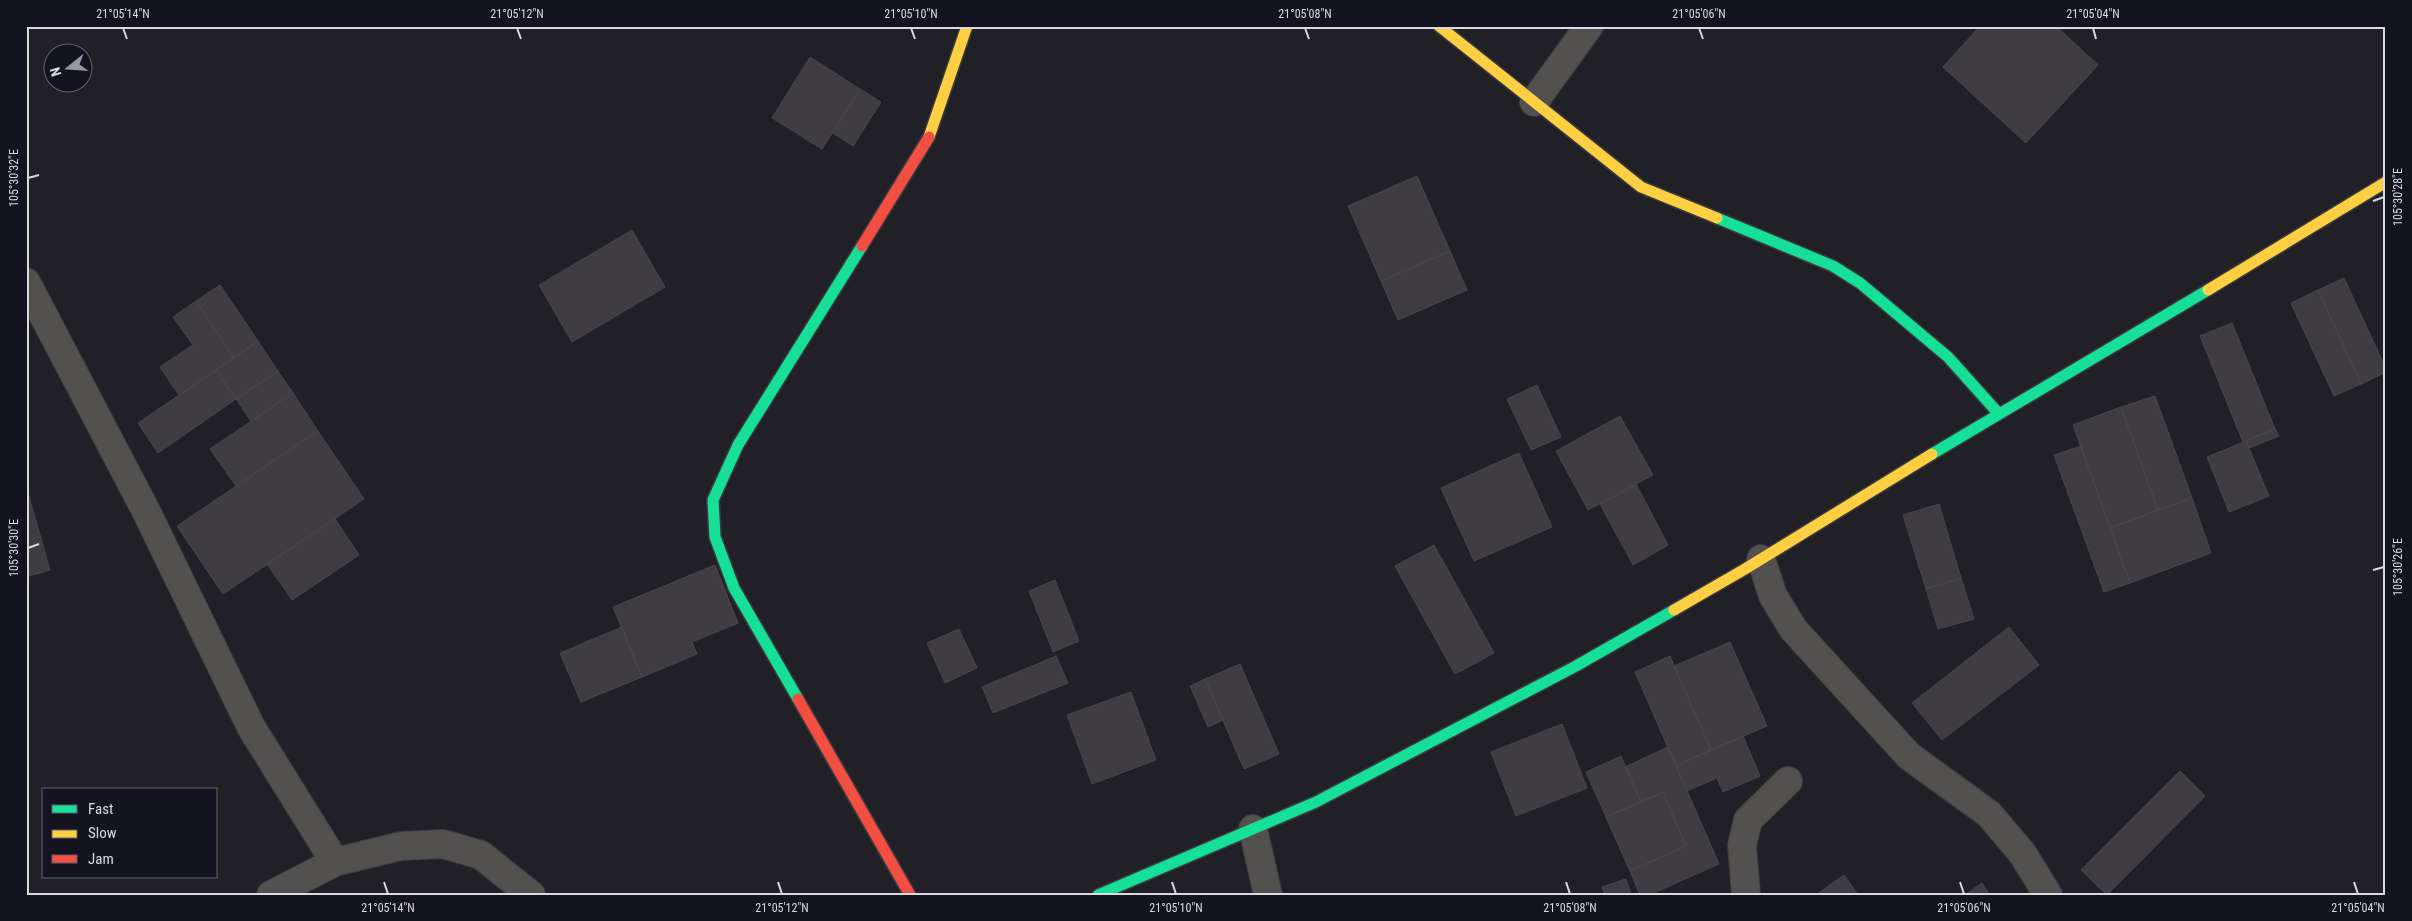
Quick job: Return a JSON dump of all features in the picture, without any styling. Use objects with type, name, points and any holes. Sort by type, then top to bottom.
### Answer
[{"type":"street","points":[[910,895],[734,588],[715,537],[712,500],[738,445],[931,134],[967,26]]},
{"type":"street","points":[[1439,26],[1641,187],[1833,266],[1860,283],[1948,357],[1999,414]]},
{"type":"street","points":[[1534,102],[1589,26]]},
{"type":"street","points":[[1098,895],[1316,802],[1418,751],[1584,661],[1761,559],[2386,182]]},
{"type":"street","points":[[26,282],[146,511],[252,727],[335,862]]},
{"type":"street","points":[[1761,559],[1773,596],[1794,630],[1909,756],[1989,814],[2022,853],[2048,895]]},
{"type":"street","points":[[1746,895],[1742,845],[1748,820],[1788,781]]},
{"type":"street","points":[[1253,829],[1268,895]]},
{"type":"street","points":[[271,895],[335,862],[401,846],[443,844],[480,855],[531,895]]},
{"type":"building","points":[[1980,26],[2056,26],[2098,65],[2026,143],[1943,67]]},
{"type":"building","points":[[810,57],[860,89],[822,149],[772,118]]},
{"type":"building","points":[[860,89],[881,102],[853,146],[833,133]]},
{"type":"building","points":[[1417,176],[1450,251],[1381,281],[1348,206]]},
{"type":"building","points":[[632,230],[665,287],[572,342],[539,285]]},
{"type":"building","points":[[1450,251],[1467,290],[1398,320],[1381,281]]},
{"type":"building","points":[[2344,278],[2386,369],[2386,372],[2361,384],[2318,290]]},
{"type":"building","points":[[220,285],[258,341],[234,358],[196,301]]},
{"type":"building","points":[[2318,290],[2361,384],[2334,396],[2291,303]]},
{"type":"building","points":[[196,301],[234,358],[179,395],[160,367],[193,345],[173,317]]},
{"type":"building","points":[[2232,323],[2275,429],[2243,442],[2200,336]]},
{"type":"building","points":[[258,341],[278,371],[236,399],[216,370]]},
{"type":"building","points":[[216,370],[236,399],[158,453],[138,423]]},
{"type":"building","points":[[278,371],[293,393],[251,421],[236,399]]},
{"type":"building","points":[[1537,385],[1561,437],[1531,450],[1507,399]]},
{"type":"building","points":[[293,393],[318,431],[236,486],[210,449]]},
{"type":"building","points":[[2155,396],[2192,498],[2158,510],[2121,407]]},
{"type":"building","points":[[2121,407],[2158,510],[2110,528],[2073,425]]},
{"type":"building","points":[[1620,416],[1653,475],[1588,510],[1556,451]]},
{"type":"building","points":[[2275,429],[2279,436],[2249,448],[2246,441]]},
{"type":"building","points":[[318,431],[364,499],[223,594],[177,526]]},
{"type":"building","points":[[2246,441],[2269,496],[2229,512],[2207,457]]},
{"type":"building","points":[[2081,446],[2130,583],[2104,592],[2054,455]]},
{"type":"building","points":[[1519,453],[1552,527],[1474,561],[1441,488]]},
{"type":"building","points":[[1636,484],[1668,545],[1633,565],[1600,504]]},
{"type":"building","points":[[26,486],[50,570],[26,577]]},
{"type":"building","points":[[2192,498],[2211,553],[2130,583],[2110,528]]},
{"type":"building","points":[[1939,504],[1961,578],[1926,589],[1903,515]]},
{"type":"building","points":[[335,519],[359,555],[292,600],[267,564]]},
{"type":"building","points":[[1434,545],[1494,653],[1455,674],[1395,566]]},
{"type":"building","points":[[715,565],[738,623],[692,642],[697,654],[642,677],[613,607]]},
{"type":"building","points":[[1961,578],[1974,619],[1938,629],[1926,589]]},
{"type":"building","points":[[1055,580],[1079,641],[1053,652],[1029,591]]},
{"type":"building","points":[[622,627],[642,677],[581,702],[560,653]]},
{"type":"building","points":[[2009,627],[2039,665],[1942,740],[1912,703]]},
{"type":"building","points":[[959,629],[977,668],[945,683],[927,643]]},
{"type":"building","points":[[1730,642],[1767,726],[1711,750],[1674,666]]},
{"type":"building","points":[[1056,656],[1068,683],[993,713],[982,687]]},
{"type":"building","points":[[1670,656],[1711,750],[1676,766],[1635,672]]},
{"type":"building","points":[[1240,664],[1279,754],[1244,769],[1205,679]]},
{"type":"building","points":[[1205,679],[1223,720],[1208,727],[1190,686]]},
{"type":"building","points":[[1131,692],[1156,760],[1092,784],[1067,715]]},
{"type":"building","points":[[1562,724],[1587,788],[1516,816],[1491,752]]},
{"type":"building","points":[[1743,736],[1760,776],[1723,792],[1717,778],[1687,791],[1676,766]]},
{"type":"building","points":[[1668,747],[1719,864],[1649,895],[1640,895],[1630,871],[1686,846],[1663,792],[1641,802],[1625,767]]},
{"type":"building","points":[[1621,756],[1641,802],[1606,817],[1586,772]]},
{"type":"building","points":[[2180,771],[2205,796],[2107,895],[2081,870]]},
{"type":"building","points":[[1663,792],[1686,846],[1630,871],[1606,817]]},
{"type":"building","points":[[1844,875],[1858,895],[1816,895]]},
{"type":"building","points":[[1626,879],[1631,895],[1605,895],[1602,887]]},
{"type":"building","points":[[1982,883],[1990,895],[1965,895]]},
{"type":"traffic: fast","points":[[1717,218],[1833,266],[1860,283],[1948,357],[1999,414]]},
{"type":"traffic: fast","points":[[798,699],[734,588],[715,537],[713,500],[738,445],[862,246]]},
{"type":"traffic: fast","points":[[1932,454],[2208,290]]},
{"type":"traffic: fast","points":[[1098,895],[1316,802],[1576,666],[1674,610]]},
{"type":"traffic: slow","points":[[929,137],[967,26]]},
{"type":"traffic: slow","points":[[1439,26],[1641,187],[1717,218]]},
{"type":"traffic: slow","points":[[2208,290],[2386,182]]},
{"type":"traffic: slow","points":[[1674,610],[1745,569],[1932,454]]},
{"type":"traffic: jam","points":[[862,246],[929,137]]},
{"type":"traffic: jam","points":[[798,699],[910,895]]}]
